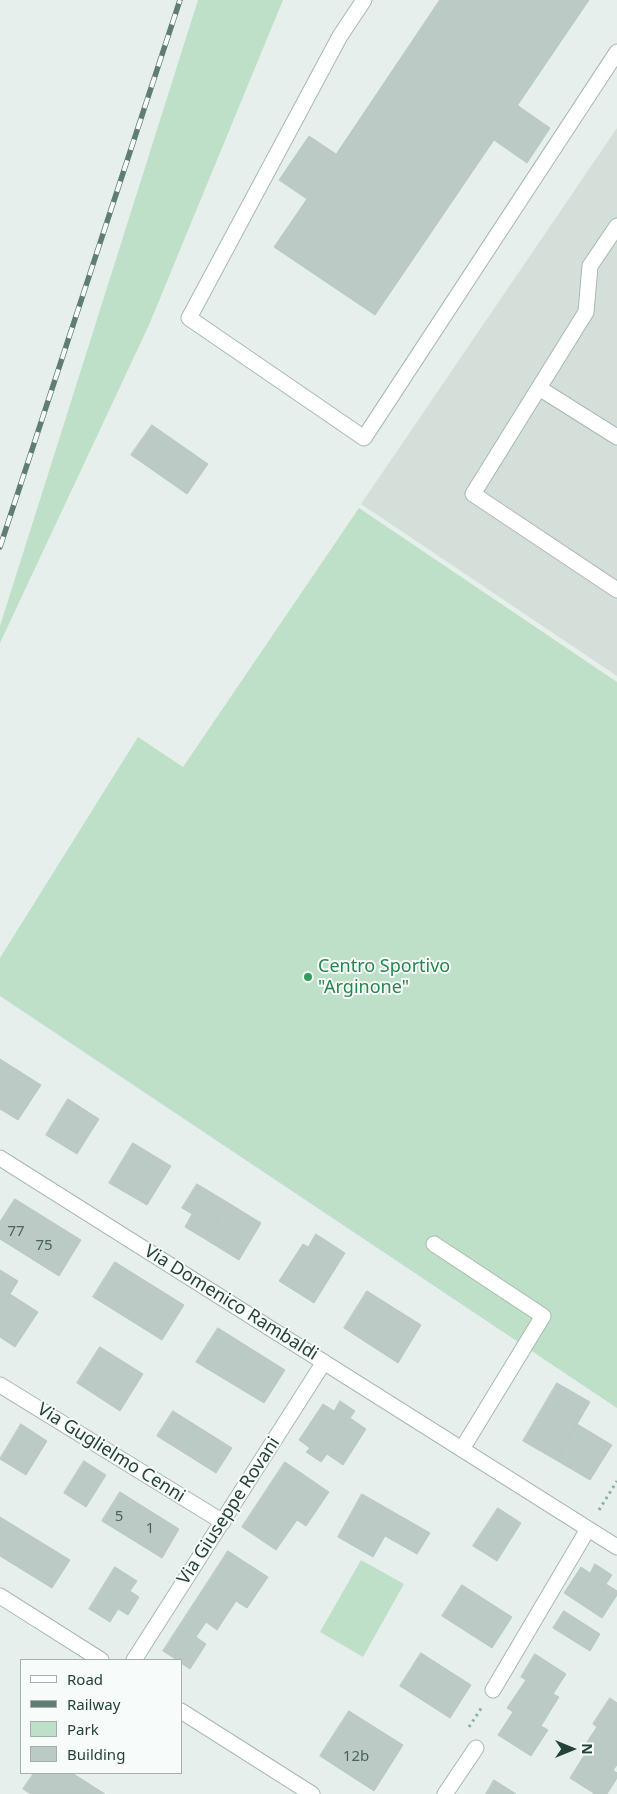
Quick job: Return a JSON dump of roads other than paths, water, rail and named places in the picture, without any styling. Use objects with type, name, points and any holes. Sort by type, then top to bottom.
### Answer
[{"type":"street","points":[[364,0],[340,36],[189,318],[364,438],[617,52]]},
{"type":"street","points":[[617,226],[590,266],[586,312],[473,494],[617,590]]},
{"type":"street","points":[[539,388],[617,437]]},
{"type":"street","name":"Via Domenico Rambaldi","points":[[0,1158],[617,1547]]},
{"type":"street","points":[[434,1244],[543,1316],[462,1449]]},
{"type":"street","name":"Via Giuseppe Rovani","points":[[135,1659],[324,1362]]},
{"type":"street","name":"Via Guglielmo Cenni","points":[[0,1385],[223,1522]]},
{"type":"street","points":[[493,1690],[588,1529]]},
{"type":"street","points":[[0,1596],[99,1659]]},
{"type":"street","points":[[182,1712],[312,1794]]},
{"type":"street","points":[[445,1794],[476,1748]]},
{"type":"railway","points":[[0,547],[180,0]]},
{"type":"place","name":"Centro Sportivo \"Arginone\"","points":[[308,977]]}]
